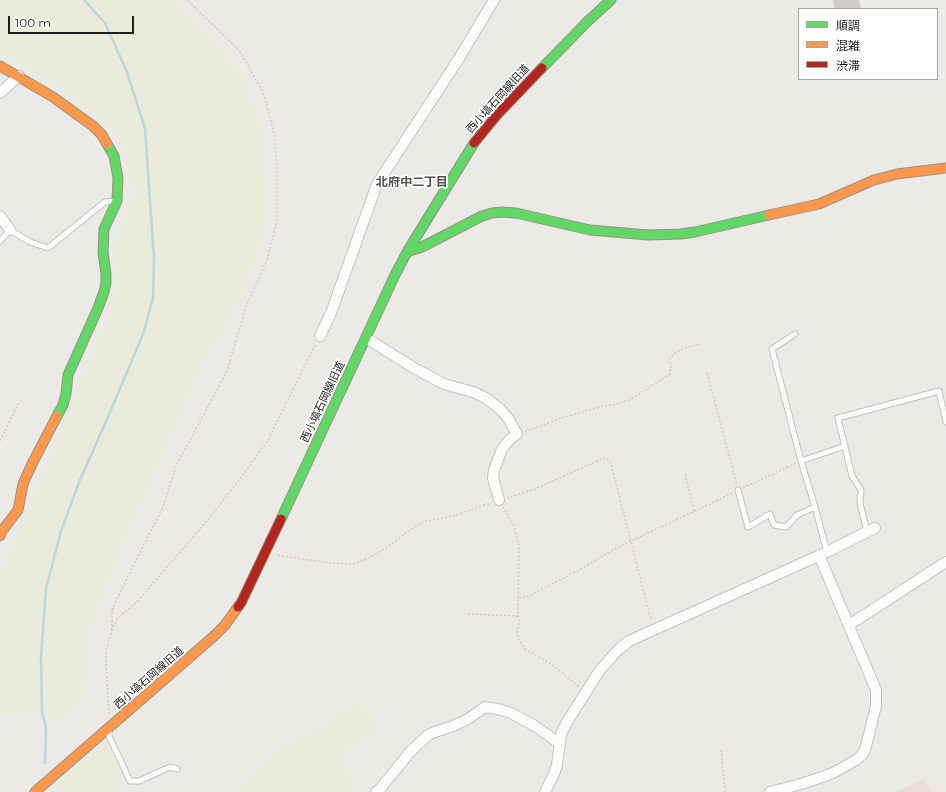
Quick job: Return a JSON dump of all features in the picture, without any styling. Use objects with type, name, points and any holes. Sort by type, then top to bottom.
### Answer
[{"type":"street","points":[[320,336],[331,314],[377,184],[458,60],[494,0]]},
{"type":"street","name":"西小塙石岡線旧道","points":[[36,792],[193,655],[225,625],[241,603],[395,275],[407,252],[472,146],[497,115],[588,21],[611,0]]},
{"type":"street","points":[[0,66],[53,96],[93,126],[102,135],[114,156],[118,178],[117,201],[104,229],[103,252],[106,283],[102,297],[68,375],[66,394],[63,404],[23,484],[18,510],[4,523],[0,536]]},
{"type":"street","points":[[0,93],[19,76]]},
{"type":"street","points":[[407,252],[422,247],[482,216],[492,213],[516,213],[590,230],[648,235],[681,234],[696,232],[819,204],[874,180],[898,174],[946,168]]},
{"type":"street","points":[[0,216],[10,230]]},
{"type":"street","points":[[366,338],[414,368],[444,384],[473,392],[486,398],[500,409],[508,418],[518,434],[510,439],[502,449],[494,470],[493,478],[499,500]]},
{"type":"street","points":[[545,792],[557,765],[561,734],[567,722],[600,670],[619,648],[629,641],[823,554],[871,530]]},
{"type":"street","points":[[770,792],[802,788],[856,760],[865,750],[876,706],[876,690],[849,625],[823,554]]},
{"type":"street","points":[[849,625],[946,562]]},
{"type":"street","points":[[376,792],[410,752],[428,735],[454,726],[468,719],[485,707],[511,713],[535,726],[560,744]]},
{"type":"lane","points":[[0,241],[10,230],[30,242],[48,248],[105,202],[117,201]]},
{"type":"lane","points":[[795,334],[772,349],[801,461],[815,507],[823,554]]},
{"type":"lane","points":[[871,530],[860,503],[861,490],[852,476],[838,418],[939,391],[946,422]]},
{"type":"lane","points":[[801,461],[845,446]]},
{"type":"lane","points":[[738,490],[748,527],[770,514],[774,525],[786,527],[797,514],[815,507]]},
{"type":"lane","points":[[109,728],[109,736],[130,781],[139,781],[170,767],[177,768]]},
{"type":"path","points":[[112,630],[112,610],[163,507],[176,466],[226,373],[247,304],[267,260],[277,221],[277,167],[274,133],[263,92],[239,50],[187,0]]},
{"type":"path","points":[[109,728],[106,651],[117,619],[138,601],[206,523],[246,472],[268,440],[320,336]]},
{"type":"path","points":[[518,434],[561,418],[629,400],[670,374],[670,358],[675,353],[687,347],[699,344]]},
{"type":"path","points":[[707,373],[738,490]]},
{"type":"path","points":[[0,441],[19,402]]},
{"type":"path","points":[[266,552],[302,559],[340,564],[353,564],[386,548],[423,522],[452,516],[499,500],[535,490],[605,458],[608,459],[611,464],[654,630]]},
{"type":"path","points":[[519,598],[529,596],[631,541],[801,461]]},
{"type":"path","points":[[685,474],[694,512]]},
{"type":"path","points":[[499,500],[514,526],[519,546],[518,616],[520,622],[517,632],[519,640],[525,649],[554,666],[585,692]]},
{"type":"path","points":[[468,614],[518,616]]},
{"type":"path","points":[[721,750],[725,792]]},
{"type":"shaded area","points":[[925,779],[931,792],[895,792]]},
{"type":"green space","points":[[0,0],[171,0],[244,75],[267,148],[269,219],[243,295],[202,367],[119,554],[90,630],[85,690],[83,697],[57,726],[46,711],[0,715],[0,576],[115,299],[114,240],[134,196],[121,138],[79,101],[0,51]]},
{"type":"green space","points":[[359,701],[382,728],[340,754],[357,786],[345,792],[239,792],[249,777],[284,746],[320,728]]},
{"type":"green space","points":[[105,743],[120,770],[124,782],[123,792],[55,792],[57,784]]},
{"type":"building","points":[[833,0],[859,0],[861,8],[835,8]]},
{"type":"waterway","points":[[45,763],[46,732],[42,712],[41,658],[46,589],[61,531],[80,480],[143,334],[153,299],[154,259],[145,129],[127,72],[105,23],[84,0]]},
{"type":"traffic: fast","points":[[542,68],[611,0]]},
{"type":"traffic: fast","points":[[281,519],[395,275],[407,252],[474,143]]},
{"type":"traffic: fast","points":[[57,416],[63,405],[66,394],[68,375],[98,308],[106,283],[103,252],[104,229],[117,201],[118,178],[114,156],[107,144]]},
{"type":"traffic: fast","points":[[407,252],[422,247],[482,216],[492,213],[516,213],[590,230],[648,235],[695,232],[769,215]]},
{"type":"traffic: slow","points":[[0,66],[53,97],[93,126],[102,135],[107,144]]},
{"type":"traffic: slow","points":[[769,215],[819,204],[874,180],[897,174],[946,168]]},
{"type":"traffic: slow","points":[[0,536],[2,531],[18,510],[23,484],[57,416]]},
{"type":"traffic: slow","points":[[35,792],[213,637],[225,625],[238,607]]},
{"type":"traffic: jam","points":[[474,143],[497,115],[542,68]]},
{"type":"traffic: jam","points":[[238,607],[281,519]]},
{"type":"district","name":"北府中二丁目","points":[[412,182]]}]
